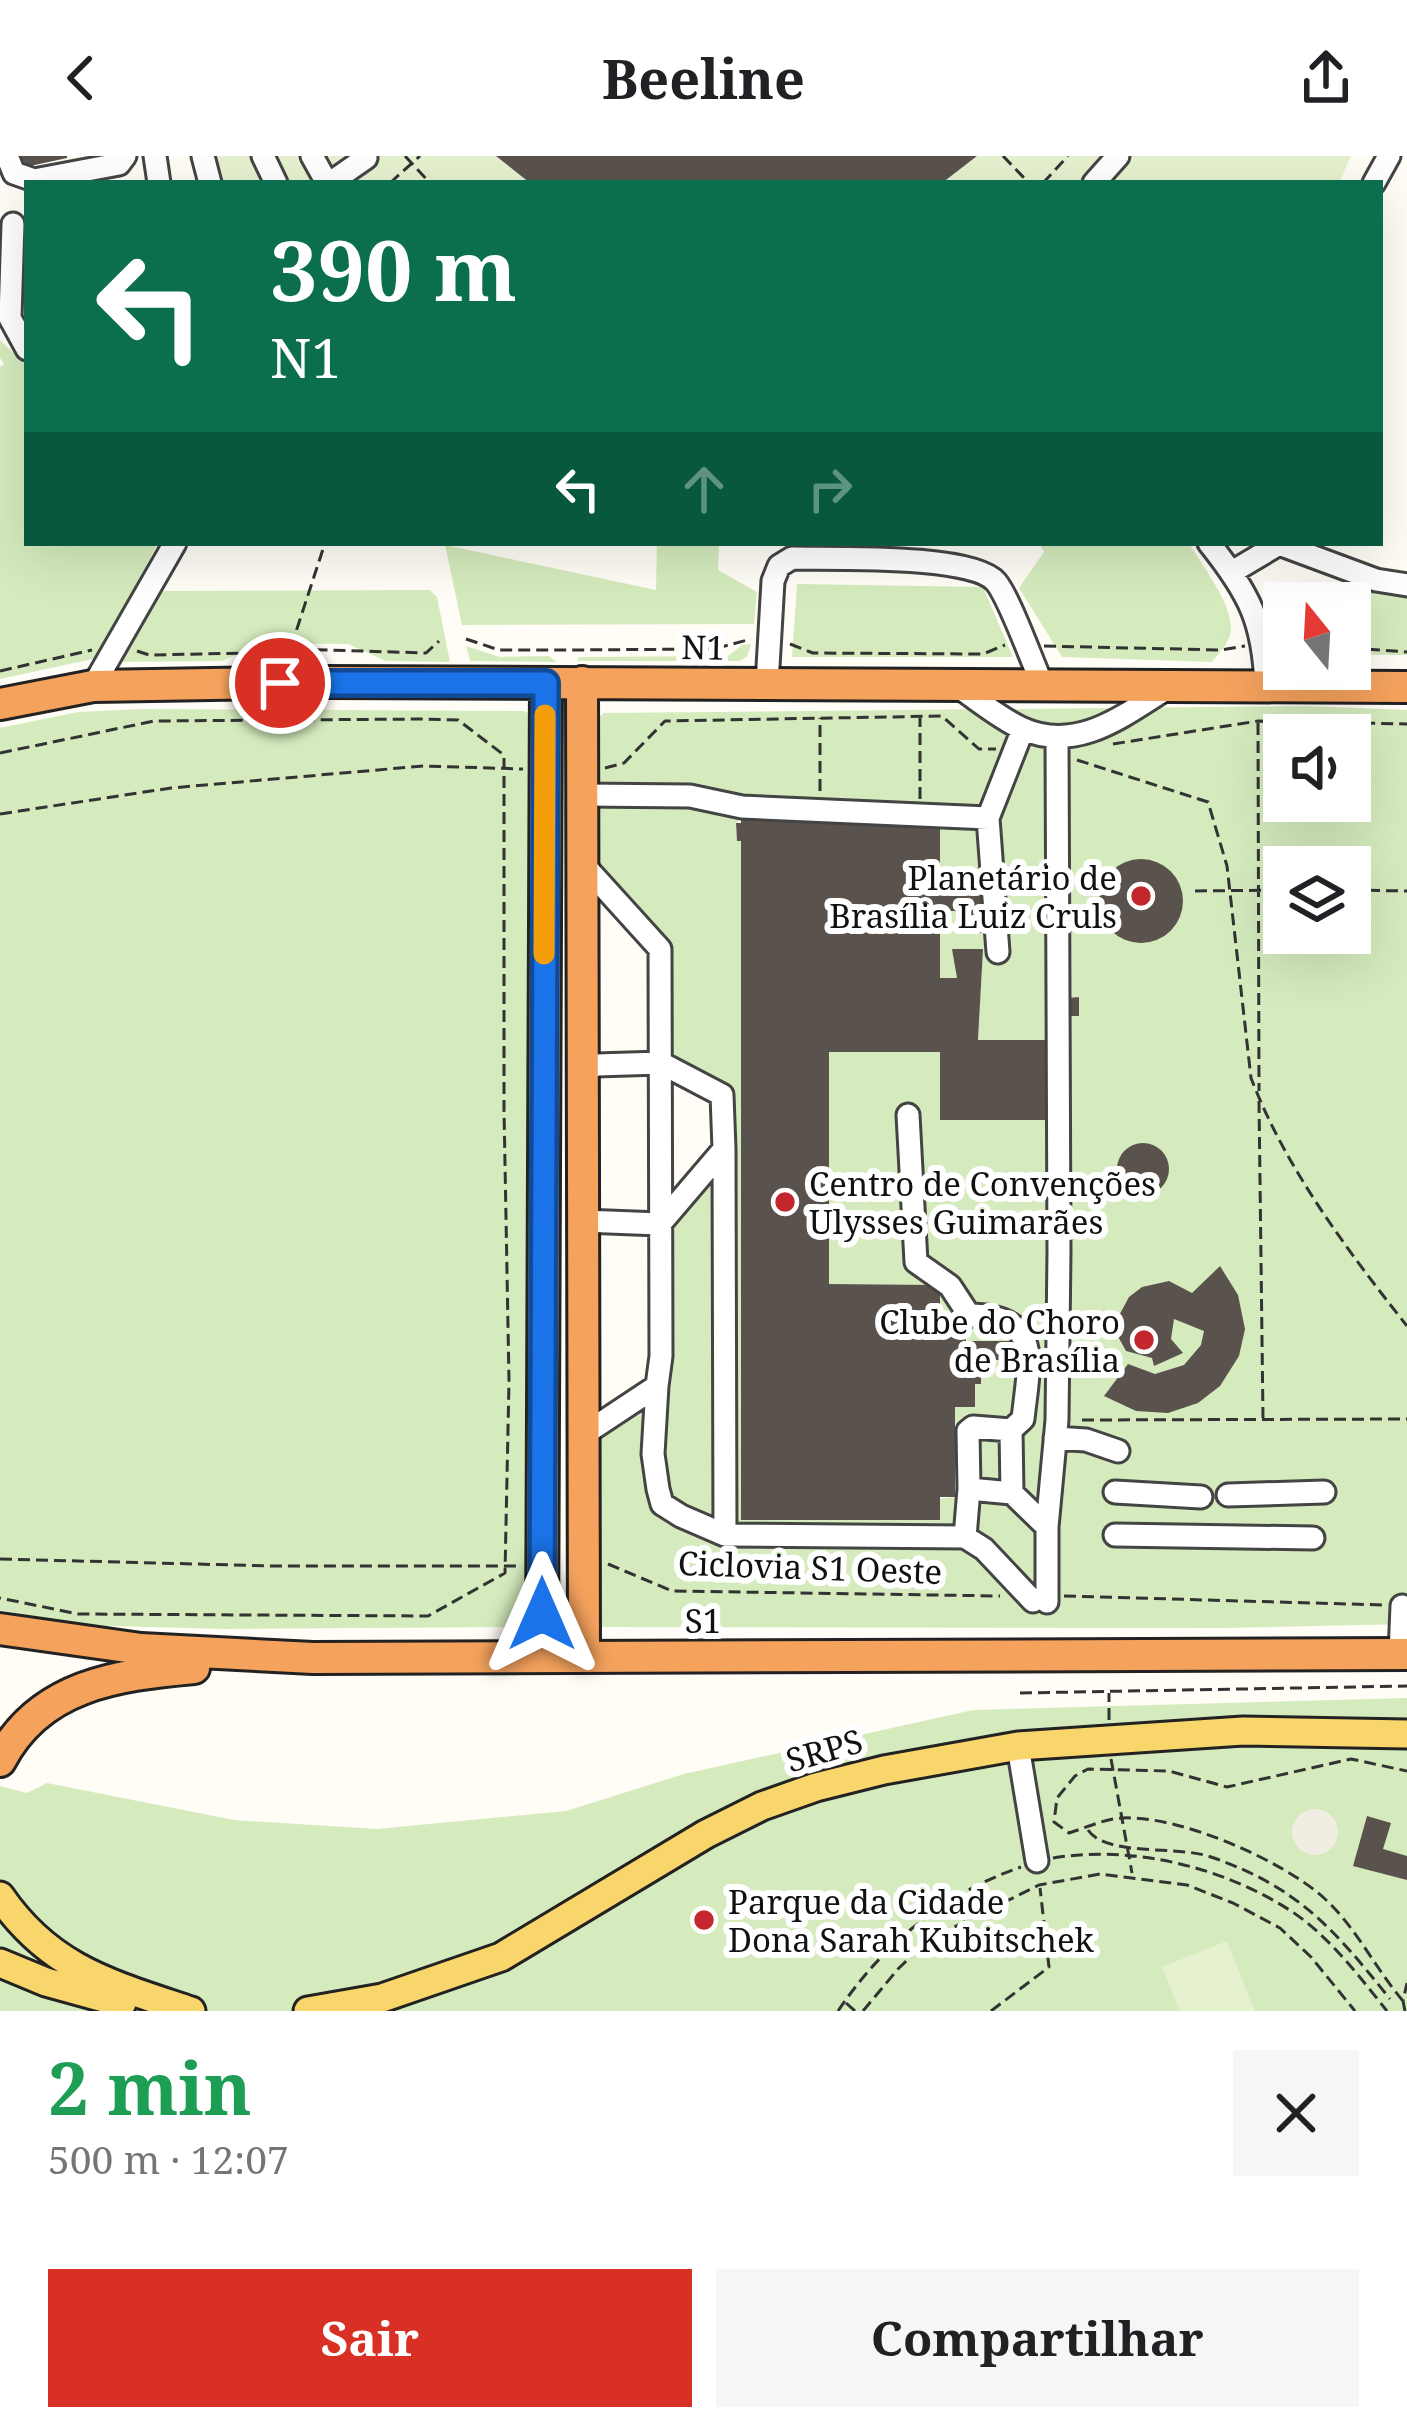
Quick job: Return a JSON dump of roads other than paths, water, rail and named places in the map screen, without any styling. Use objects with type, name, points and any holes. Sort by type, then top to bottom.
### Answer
[{"type":"highway","name":"N1","points":[[0,704],[93,686],[582,682],[1263,687]]},
{"type":"highway","points":[[582,682],[584,1655]]},
{"type":"highway","points":[[542,1655],[540,782],[546,683]]},
{"type":"highway","name":"N1","points":[[1371,688],[1407,688]]},
{"type":"highway","points":[[540,782],[582,795]]},
{"type":"highway","points":[[542,1533],[584,1532]]},
{"type":"highway","name":"S1","points":[[0,1629],[141,1649],[313,1658],[1404,1654]]},
{"type":"highway","points":[[0,1761],[35,1713],[93,1682],[130,1674],[313,1658]]},
{"type":"main road","name":"SRPS","points":[[308,2011],[382,1998],[501,1957],[655,1863],[762,1806],[884,1770],[1018,1746],[1111,1756],[1243,1731],[1407,1734]]},
{"type":"main road","points":[[0,1896],[51,1953],[102,1980],[195,2011]]},
{"type":"main road","points":[[0,1963],[97,1998],[195,2011]]},
{"type":"lane","points":[[7,156],[14,173],[34,180],[76,179],[119,164],[125,156]]},
{"type":"lane","points":[[1097,180],[1118,156]]},
{"type":"lane","points":[[332,180],[360,159]]},
{"type":"lane","points":[[14,224],[10,318],[24,344]]},
{"type":"lane","points":[[93,686],[173,546]]},
{"type":"lane","points":[[1211,546],[1232,572],[1263,637]]},
{"type":"lane","points":[[1232,572],[1276,546]]},
{"type":"lane","points":[[1284,546],[1376,580],[1407,585]]},
{"type":"lane","points":[[767,684],[773,581],[779,566],[792,558],[852,551],[981,569],[998,583],[1042,686]]},
{"type":"lane","points":[[956,686],[1056,745],[1090,734],[1170,686]]},
{"type":"lane","points":[[998,952],[988,818],[1023,729]]},
{"type":"lane","points":[[583,864],[660,949],[661,1357],[653,1454],[662,1504],[725,1535],[965,1537],[985,1549],[1039,1599],[1056,1429],[1056,745]]},
{"type":"lane","points":[[582,795],[690,796],[742,807],[988,818]]},
{"type":"lane","points":[[585,1072],[596,1065],[662,1063],[722,1095],[725,1535]]},
{"type":"lane","points":[[908,1115],[916,1262],[950,1286],[968,1315],[989,1315],[1021,1329],[1029,1357],[1024,1419],[1011,1430],[977,1426],[968,1431],[965,1537]]},
{"type":"lane","points":[[660,1224],[724,1149]]},
{"type":"lane","points":[[583,1221],[660,1224]]},
{"type":"lane","points":[[583,1435],[657,1386]]},
{"type":"lane","points":[[1056,1429],[1118,1451]]},
{"type":"lane","points":[[1011,1430],[1012,1493]]},
{"type":"lane","points":[[968,1489],[1012,1493],[1046,1527]]},
{"type":"lane","points":[[1115,1492],[1201,1497]]},
{"type":"lane","points":[[1228,1495],[1324,1492]]},
{"type":"lane","points":[[1115,1535],[1313,1538]]},
{"type":"lane","points":[[1402,1606],[1404,1654]]},
{"type":"lane","points":[[1018,1746],[1037,1861]]},
{"type":"place","name":"Planetário de Brasília Luiz Cruls","points":[[1141,896]]},
{"type":"place","name":"Centro de Convenções Ulysses Guimarães","points":[[785,1202]]},
{"type":"place","name":"Clube do Choro de Brasília","points":[[1144,1340]]},
{"type":"place","name":"Parque da Cidade Dona Sarah Kubitschek","points":[[704,1920]]}]
